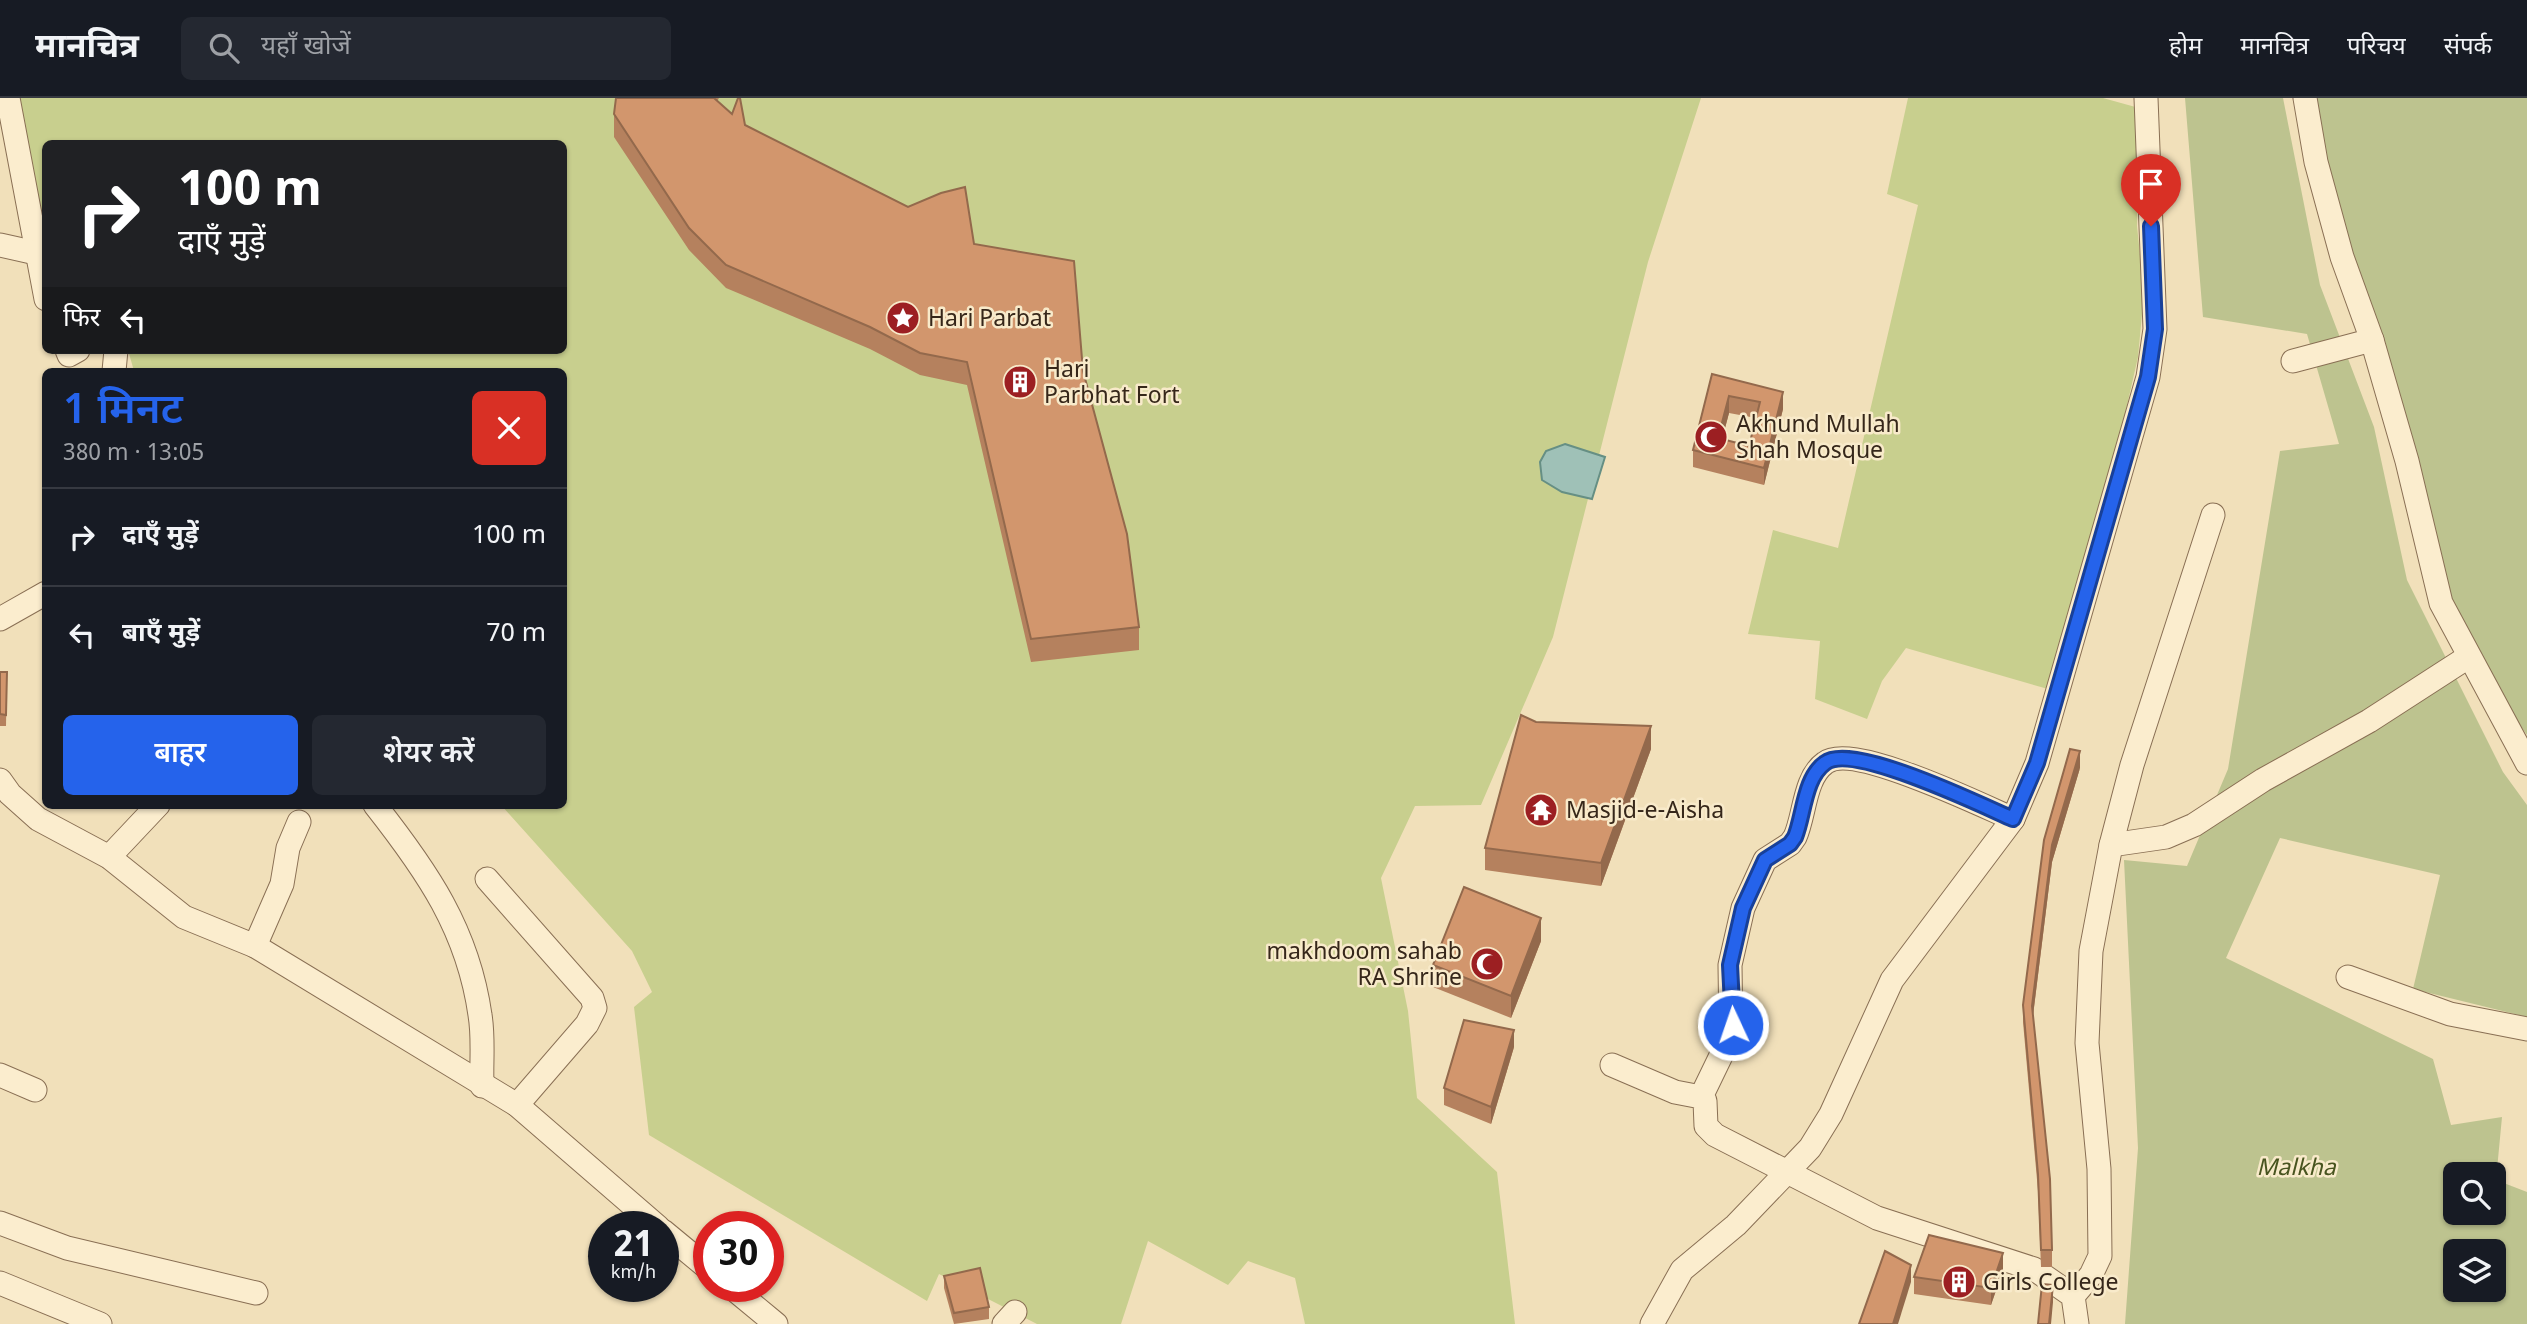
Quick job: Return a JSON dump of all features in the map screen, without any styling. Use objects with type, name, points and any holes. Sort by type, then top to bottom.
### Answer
[{"type":"street","points":[[8,98],[42,281]]},
{"type":"street","points":[[1652,1324],[1682,1270],[1736,1225],[1811,1148],[1831,1114],[1892,980],[2013,819],[2037,763],[2148,377],[2155,329],[2146,98]]},
{"type":"street","points":[[2305,98],[2316,162],[2338,246],[2372,340],[2407,461],[2441,603],[2527,763]]},
{"type":"street","points":[[0,245],[36,253]]},
{"type":"street","points":[[2293,360],[2372,340]]},
{"type":"street","points":[[2073,1296],[2091,1275],[2100,1256],[2099,1169],[2087,1043],[2087,1000],[2091,951],[2110,845],[2152,701],[2213,515]]},
{"type":"street","points":[[0,619],[42,595]]},
{"type":"street","points":[[2110,845],[2166,837],[2194,825],[2263,780],[2369,721],[2468,657]]},
{"type":"street","points":[[1701,1097],[1731,1035],[1730,965],[1743,908],[1765,860],[1790,844],[1795,837],[1810,786],[1825,763],[1836,757],[1857,759],[1943,787],[2013,819]]},
{"type":"street","points":[[0,780],[10,794],[38,819],[109,857],[184,917],[255,946],[517,1105],[640,1211]]},
{"type":"street","points":[[109,857],[154,809]]},
{"type":"street","points":[[378,809],[415,855],[449,911],[464,948],[481,1017],[482,1086]]},
{"type":"street","points":[[255,946],[282,884],[288,848],[299,822]]},
{"type":"street","points":[[487,879],[592,999],[595,1008],[587,1024],[517,1105]]},
{"type":"street","points":[[2348,977],[2451,1014],[2527,1029]]},
{"type":"street","points":[[1612,1065],[1675,1092],[1701,1097],[1705,1101],[1704,1120],[1710,1131],[1877,1218],[2034,1269],[2073,1296],[2077,1324]]},
{"type":"street","points":[[0,1075],[35,1090]]},
{"type":"street","points":[[0,1223],[67,1248],[256,1293]]},
{"type":"street","points":[[679,1244],[693,1256]]},
{"type":"street","points":[[0,1283],[100,1324]]},
{"type":"street","points":[[749,1302],[776,1324]]},
{"type":"green space","name":"Hari Parbat","points":[[8,98],[1701,98],[1648,262],[1553,637],[1481,805],[1415,806],[1381,878],[1408,1011],[1417,1098],[1497,1172],[1515,1324],[1305,1324],[1295,1278],[1248,1261],[1228,1285],[1148,1241],[1121,1324],[1037,1324],[939,1274],[927,1301],[784,1216],[784,1211],[776,1211],[649,1135],[634,1007],[652,992],[632,951],[505,809],[567,809],[567,368],[133,368],[129,354],[567,354],[567,140],[42,140],[42,256]]},
{"type":"green space","points":[[1908,98],[2103,98],[2139,108],[2137,226],[2144,293],[2138,357],[2113,467],[2048,689],[1906,648],[1882,681],[1867,719],[1815,699],[1820,641],[1748,634],[1773,530],[1838,548],[1918,205],[1887,194]]},
{"type":"green space","name":"Malkha","points":[[2185,98],[2283,98],[2320,285],[2374,427],[2407,580],[2503,772],[2527,805],[2527,1017],[2413,989],[2440,875],[2280,838],[2226,958],[2433,1059],[2451,1125],[2502,1117],[2498,1162],[2443,1162],[2443,1225],[2506,1225],[2506,1184],[2527,1192],[2527,1324],[2125,1324],[2138,1148],[2124,860],[2187,866],[2228,769],[2280,451],[2339,444],[2307,334],[2203,317]]},
{"type":"green space","points":[[2315,98],[2527,98],[2527,735],[2486,677],[2448,609],[2425,487],[2387,354],[2324,174]]},
{"type":"water","points":[[1565,444],[1605,457],[1592,499],[1562,492],[1542,480],[1540,462],[1546,451]]},
{"type":"building","name":"Hari Parbhat Fort","points":[[616,98],[714,98],[732,114],[740,98],[745,125],[908,207],[941,193],[965,187],[974,244],[1074,261],[1083,371],[1127,534],[1139,627],[1031,639],[967,362],[920,353],[870,327],[726,265],[689,228],[614,114]]},
{"type":"building","points":[[1712,374],[1783,392],[1764,468],[1693,450]],"holes":[[[1729,396],[1760,402],[1749,446],[1718,438]]]},
{"type":"building","points":[[0,672],[7,672],[6,715],[0,714]]},
{"type":"building","points":[[1521,715],[1536,722],[1651,726],[1601,863],[1485,848]]},
{"type":"building","points":[[2070,749],[2080,751],[2052,845],[2032,1006],[2050,1179],[2052,1250],[2041,1250],[2038,1174],[2023,1005],[2044,840]]},
{"type":"building","name":"makhdoom sahab RA Shrine","points":[[1464,887],[1541,918],[1511,996],[1433,965]]},
{"type":"building","points":[[1464,1020],[1514,1030],[1491,1107],[1444,1088]]},
{"type":"building","points":[[1929,1235],[2003,1253],[1991,1288],[1914,1277]]},
{"type":"building","points":[[1885,1251],[1911,1265],[1893,1324],[1859,1324]]},
{"type":"building","points":[[980,1268],[989,1307],[954,1313],[944,1276]]},
{"type":"building","points":[[2042,1284],[2053,1285],[2049,1324],[2038,1324]]},
{"type":"place","name":"Hari Parbat","points":[[903,318]]},
{"type":"place","name":"Hari Parbhat Fort","points":[[1020,382]]},
{"type":"place","name":"Akhund Mullah Shah Mosque","points":[[1711,437]]},
{"type":"place","name":"Masjid-e-Aisha","points":[[1541,810]]},
{"type":"place","name":"makhdoom sahab RA Shrine","points":[[1487,964]]},
{"type":"place","name":"Girls College","points":[[1959,1282]]},
{"type":"route","points":[[1733,1025],[1730,965],[1733,940],[1743,908],[1765,860],[1771,854],[1784,849],[1795,837],[1810,786],[1825,763],[1836,757],[1857,759],[1943,787],[2013,819],[2037,763],[2148,377],[2155,329],[2151,226]]}]
